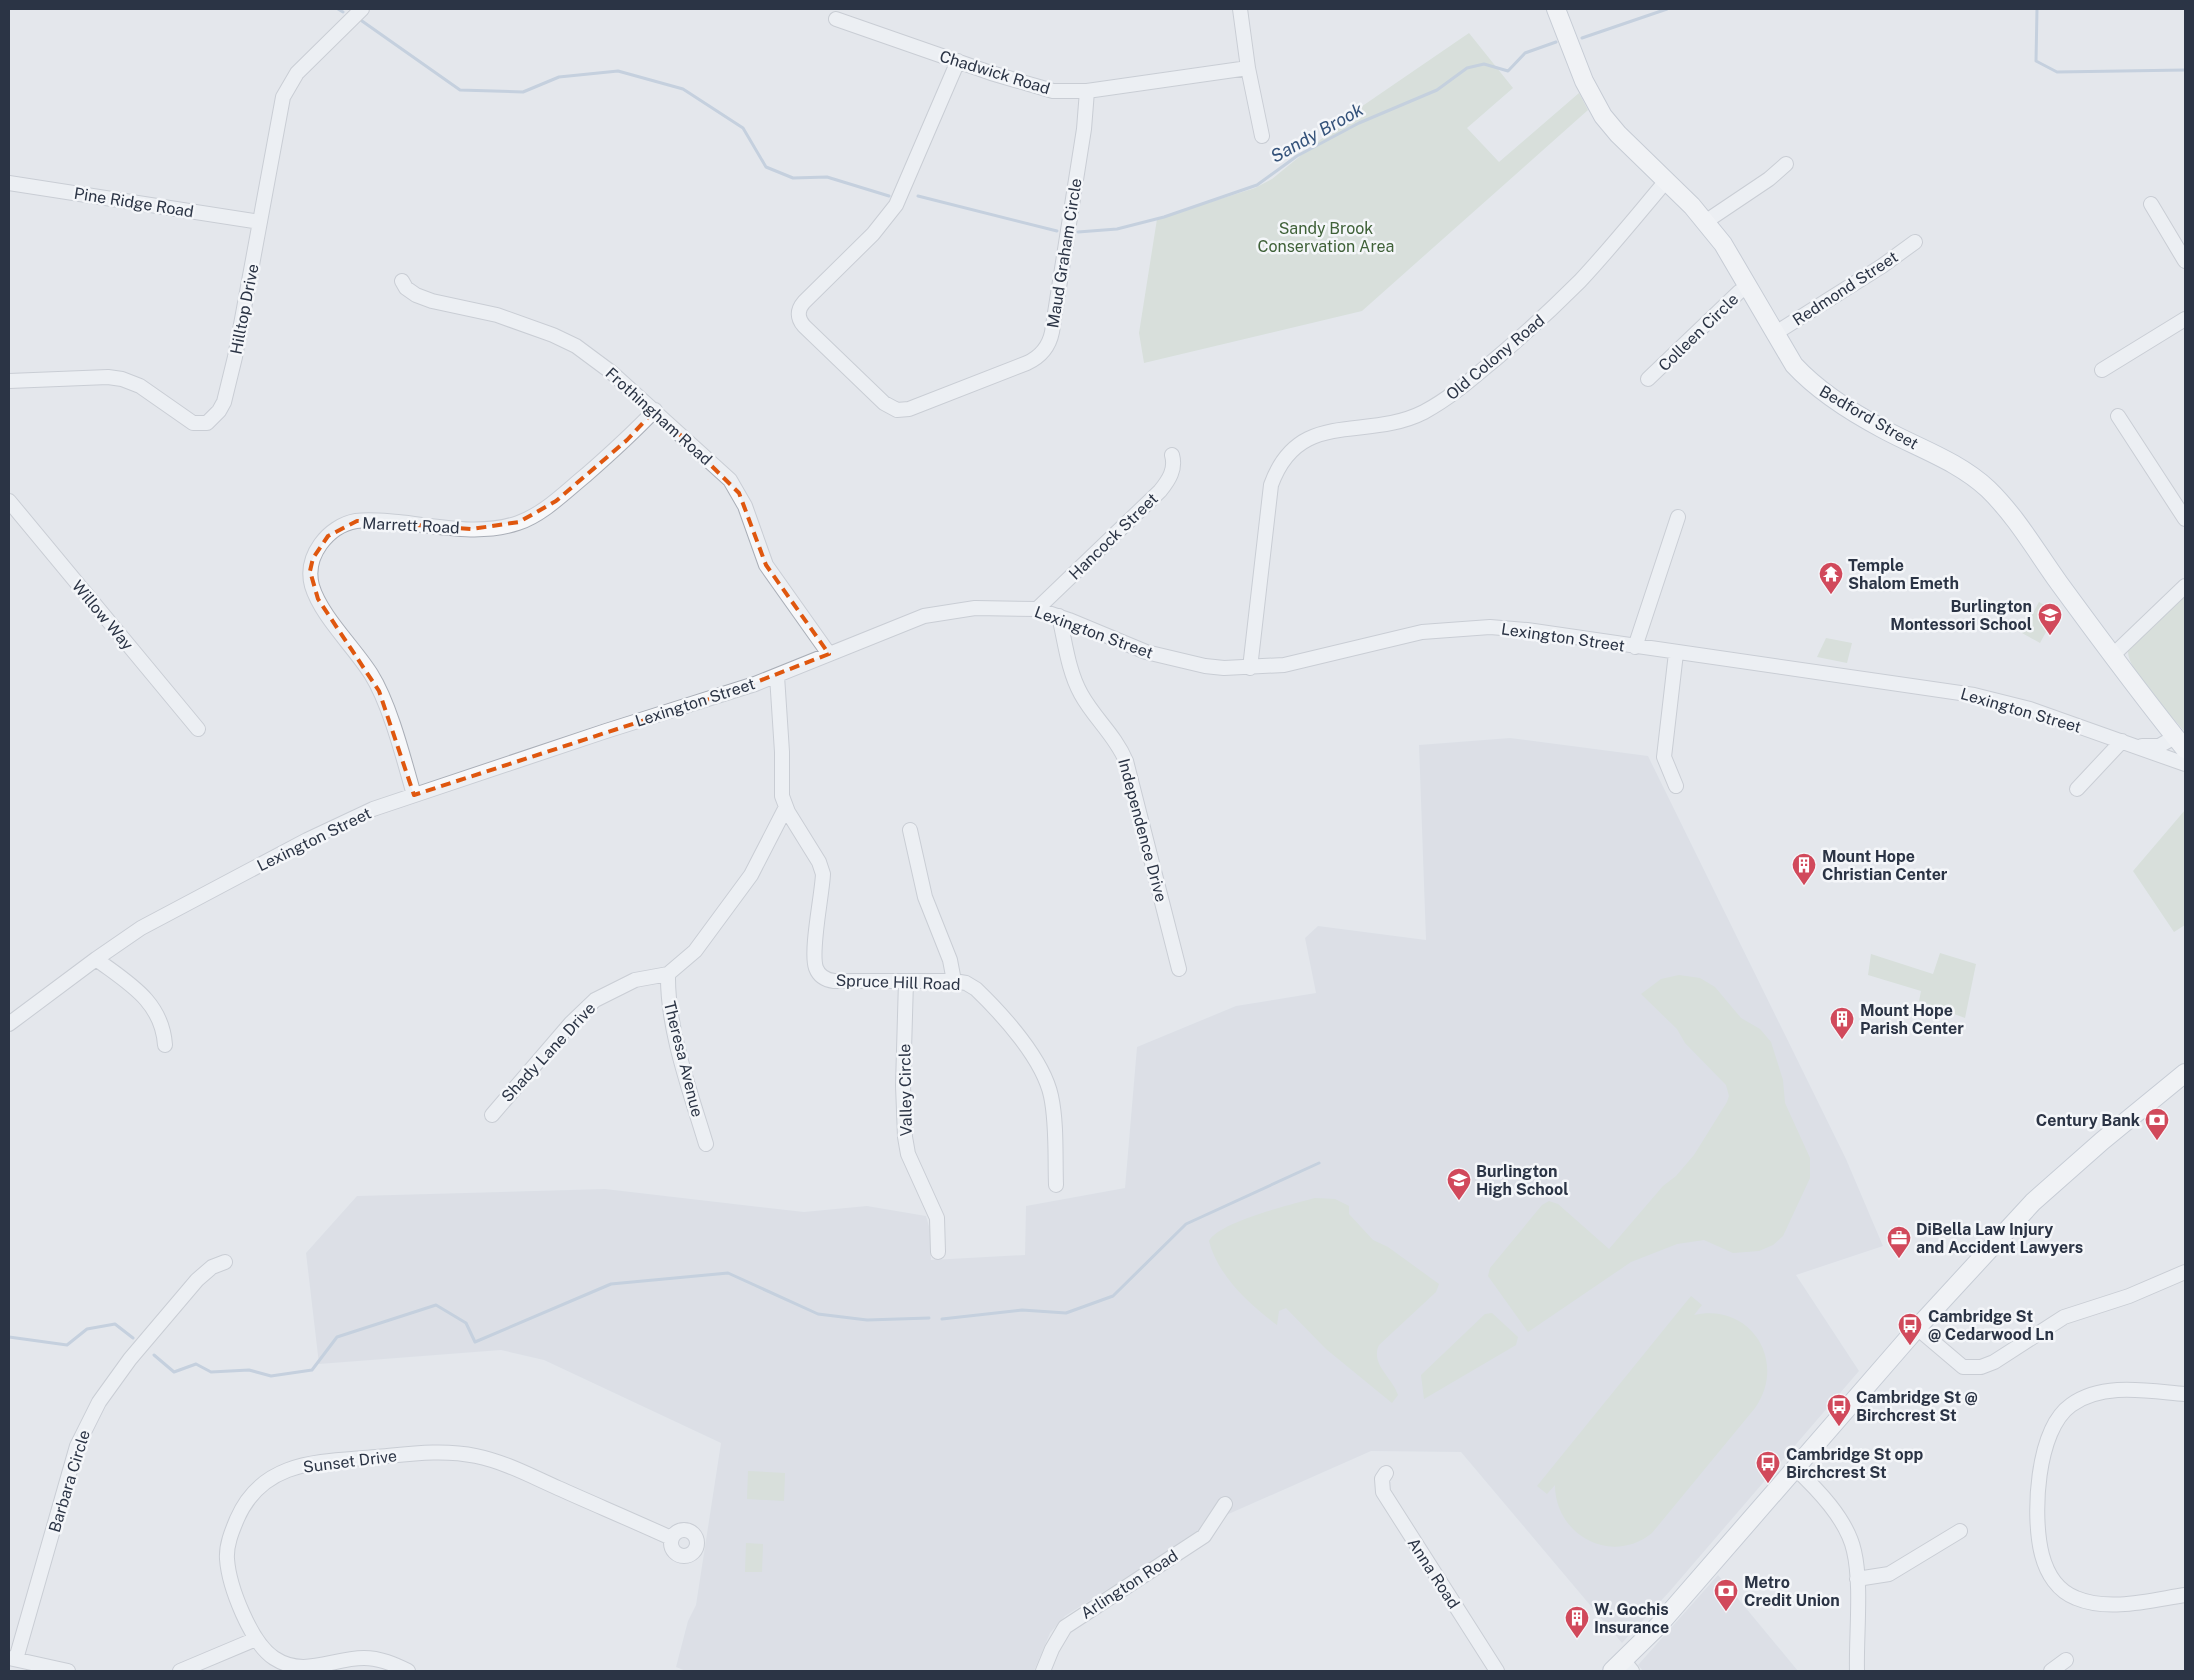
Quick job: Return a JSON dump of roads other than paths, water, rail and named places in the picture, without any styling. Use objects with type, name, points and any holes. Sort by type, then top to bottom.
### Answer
[{"type":"main road","name":"Bedford Street","points":[[1556,9],[1584,81],[1603,116],[1618,134],[1705,222],[1723,244],[1749,286],[1774,334],[1794,365],[1809,381],[1882,428],[1966,472],[1987,489],[2012,517],[2112,656],[2180,743]]},
{"type":"main road","points":[[1623,1668],[1794,1467],[1917,1328],[2033,1202],[2102,1140],[2185,1073]]},
{"type":"street","name":"Hilltop Drive","points":[[9,381],[122,378],[153,394],[178,415],[192,423],[207,423],[219,411],[229,384],[280,112],[287,89],[297,73],[362,9]]},
{"type":"street","points":[[1240,9],[1248,68],[1262,136]]},
{"type":"street","name":"Chadwick Road","points":[[836,19],[1053,91],[1087,91],[1248,68]]},
{"type":"street","name":"Maud Graham Circle","points":[[958,61],[896,205],[882,224],[804,302],[799,310],[799,317],[804,326],[884,403],[897,410],[912,408],[1027,363],[1039,356],[1047,345],[1052,332],[1084,129],[1087,91]]},
{"type":"street","points":[[1705,222],[1769,179],[1786,164]]},
{"type":"street","name":"Old Colony Road","points":[[1250,668],[1271,486],[1282,460],[1291,449],[1304,440],[1325,433],[1412,417],[1437,404],[1463,386],[1536,324],[1580,281],[1666,181]]},
{"type":"street","name":"Pine Ridge Road","points":[[9,183],[260,222]]},
{"type":"street","points":[[2150,204],[2185,261]]},
{"type":"street","name":"Redmond Street","points":[[1774,334],[1882,266],[1915,242]]},
{"type":"street","name":"Frothingham Road","points":[[402,281],[406,288],[416,295],[432,301],[497,315],[554,335],[595,359],[655,410],[734,487],[745,506],[766,565],[829,654]]},
{"type":"street","name":"Colleen Circle","points":[[1648,379],[1740,292],[1749,286]]},
{"type":"street","points":[[2102,370],[2185,319]]},
{"type":"street","name":"Marrett Road","points":[[414,795],[386,708],[372,676],[329,615],[312,586],[310,571],[313,558],[319,546],[341,526],[356,521],[378,521],[472,529],[495,528],[519,522],[556,501],[627,440],[655,410]]},
{"type":"street","points":[[2118,416],[2185,519]]},
{"type":"street","name":"Hancock Street","points":[[1037,608],[1160,491],[1173,470],[1172,455]]},
{"type":"street","name":"Willow Way","points":[[9,501],[198,729]]},
{"type":"street","points":[[1635,647],[1678,517]]},
{"type":"street","points":[[2112,656],[2185,586]]},
{"type":"street","name":"Lexington Street","points":[[9,1024],[141,928],[307,840],[373,809],[777,676],[930,614],[995,607],[1037,608],[1133,648],[1161,657],[1205,666],[1250,668],[1304,661],[1422,632],[1463,628],[1508,627],[1974,695],[2030,709],[2185,764]]},
{"type":"street","name":"Independence Drive","points":[[1059,616],[1078,687],[1086,702],[1118,744],[1126,761],[1179,969]]},
{"type":"street","points":[[1676,652],[1664,756],[1676,786]]},
{"type":"street","name":"Spruce Hill Road","points":[[777,676],[782,752],[782,796],[786,807],[819,862],[823,874],[814,956],[818,971],[824,978],[834,981],[954,981],[970,985],[981,994],[1025,1046],[1042,1073],[1052,1104],[1056,1185]]},
{"type":"street","points":[[2077,789],[2128,743]]},
{"type":"street","name":"Lexington Street","points":[[2128,743],[2159,746],[2180,743]]},
{"type":"street","name":"Shady Lane Drive","points":[[492,1115],[571,1023],[595,1000],[635,980],[668,974],[685,962],[710,933],[751,875],[786,807]]},
{"type":"street","points":[[910,830],[925,897],[950,960],[954,981]]},
{"type":"street","points":[[96,959],[139,992],[154,1009],[164,1028],[165,1045]]},
{"type":"street","name":"Theresa Avenue","points":[[668,974],[668,996],[674,1028],[706,1144]]},
{"type":"street","name":"Valley Circle","points":[[906,981],[903,1086],[904,1136],[908,1154],[937,1218],[938,1252]]},
{"type":"street","name":"Barbara Circle","points":[[12,1658],[77,1446],[88,1421],[108,1388],[130,1359],[197,1280],[212,1267],[225,1262]]},
{"type":"street","points":[[1917,1328],[1963,1367],[1981,1367],[1994,1362],[2064,1317],[2129,1296],[2185,1272]]},
{"type":"street","points":[[2185,1394],[2110,1391],[2090,1395],[2064,1411],[2052,1428],[2045,1446],[2039,1487],[2038,1527],[2042,1555],[2050,1575],[2063,1590],[2075,1598],[2088,1602],[2118,1604],[2185,1595]]},
{"type":"street","name":"Sunset Drive","points":[[408,1671],[389,1662],[364,1658],[315,1668],[296,1667],[276,1659],[256,1639],[240,1604],[227,1560],[228,1544],[242,1508],[257,1487],[273,1476],[303,1465],[427,1452],[470,1455],[514,1468],[671,1538]]},
{"type":"street","points":[[1794,1467],[1822,1498],[1846,1530],[1854,1551],[1857,1579],[1857,1671]]},
{"type":"street","name":"Anna Road","points":[[1386,1473],[1382,1479],[1383,1492],[1497,1671]]},
{"type":"street","name":"Arlington Road","points":[[1043,1671],[1052,1649],[1065,1627],[1204,1536],[1225,1504]]},
{"type":"street","points":[[1857,1579],[1889,1574],[1960,1531]]},
{"type":"street","points":[[180,1671],[256,1639]]},
{"type":"street","points":[[12,1658],[68,1671]]},
{"type":"street","points":[[2051,1671],[2066,1660]]},
{"type":"waterway","name":"Sandy Brook","points":[[338,9],[343,12]]},
{"type":"waterway","name":"Sandy Brook","points":[[1582,38],[1667,9]]},
{"type":"waterway","points":[[2037,9],[2036,61],[2057,72],[2185,70]]},
{"type":"waterway","name":"Sandy Brook","points":[[362,21],[460,90],[523,92],[559,77],[618,71],[683,89],[743,128],[766,167],[793,178],[827,177],[889,196]]},
{"type":"waterway","name":"Sandy Brook","points":[[1078,232],[1117,229],[1164,217],[1257,185],[1297,156],[1359,123],[1437,90],[1467,68],[1484,64],[1508,71],[1525,53],[1556,42]]},
{"type":"waterway","name":"Sandy Brook","points":[[918,196],[1057,231]]},
{"type":"waterway","points":[[942,1319],[1022,1310],[1066,1313],[1113,1296],[1186,1224],[1319,1163]]},
{"type":"waterway","points":[[154,1355],[174,1372],[196,1364],[211,1372],[249,1370],[271,1376],[312,1370],[337,1337],[436,1305],[466,1323],[475,1342],[611,1284],[728,1273],[818,1314],[867,1320],[929,1318]]},
{"type":"waterway","points":[[9,1337],[67,1345],[87,1329],[115,1324],[133,1338]]},
{"type":"place","name":"Temple Shalom Emeth","points":[[1831,595]]},
{"type":"place","name":"Burlington Montessori School","points":[[2050,636]]},
{"type":"place","name":"Mount Hope Christian Center","points":[[1804,886]]},
{"type":"place","name":"Mount Hope Parish Center","points":[[1842,1040]]},
{"type":"place","name":"Century Bank","points":[[2157,1141]]},
{"type":"place","name":"Burlington High School","points":[[1459,1201]]},
{"type":"place","name":"DiBella Law Injury and Accident Lawyers","points":[[1899,1259]]},
{"type":"place","name":"Cambridge St @ Cedarwood Ln","points":[[1910,1346]]},
{"type":"place","name":"Cambridge St @ Birchcrest St","points":[[1839,1427]]},
{"type":"place","name":"Cambridge St opp Birchcrest St","points":[[1768,1484]]},
{"type":"place","name":"Metro Credit Union","points":[[1726,1612]]},
{"type":"place","name":"W. Gochis Insurance","points":[[1577,1639]]},
{"type":"park label","name":"Sandy Brook Conservation Area","points":[[1326,237]]}]
